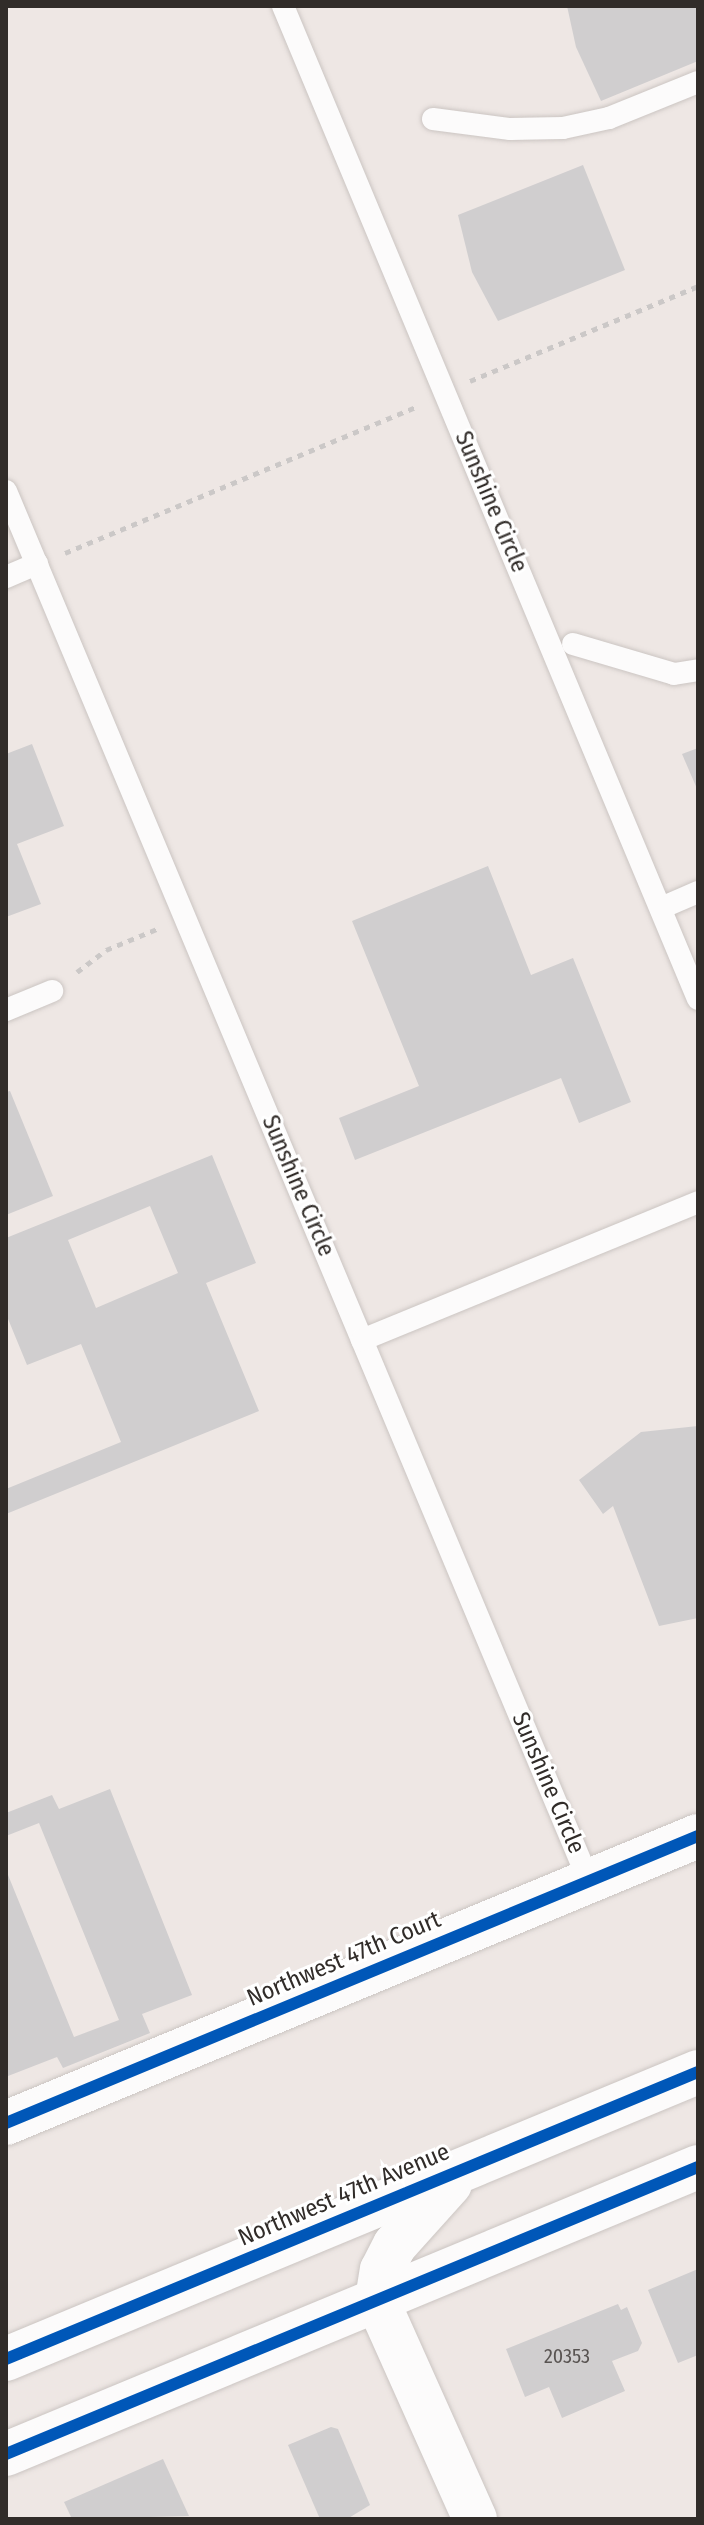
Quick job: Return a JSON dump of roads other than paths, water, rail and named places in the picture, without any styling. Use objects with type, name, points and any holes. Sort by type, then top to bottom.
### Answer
[{"type":"main road","name":"Northwest 47th Court","points":[[6,2123],[698,1836]]},
{"type":"main road","name":"Northwest 47th Avenue","points":[[6,2359],[698,2072]]},
{"type":"main road","points":[[6,2454],[698,2167]]},
{"type":"main road","points":[[466,2168],[416,2216],[395,2245],[382,2270],[377,2300],[475,2519]]},
{"type":"lane","name":"Sunshine Circle","points":[[283,6],[698,999]]},
{"type":"lane","points":[[433,119],[510,129],[563,128],[609,118],[698,82]]},
{"type":"lane","name":"Sunshine Circle","points":[[6,491],[589,1881]]},
{"type":"lane","points":[[6,577],[37,564]]},
{"type":"lane","points":[[573,644],[674,674],[698,670]]},
{"type":"lane","points":[[661,908],[698,892]]},
{"type":"lane","points":[[6,1010],[52,991]]},
{"type":"lane","points":[[362,1340],[698,1202]]}]
